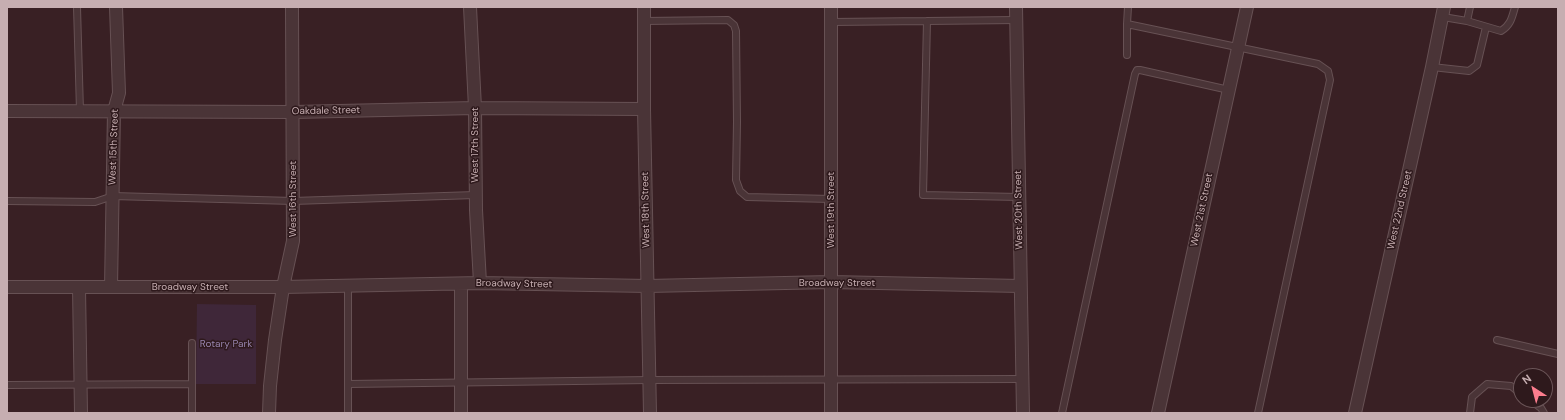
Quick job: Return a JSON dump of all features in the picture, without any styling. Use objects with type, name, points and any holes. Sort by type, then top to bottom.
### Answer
[{"type":"street","name":"West 15th Street","points":[[111,287],[114,111],[119,93],[116,7]]},
{"type":"street","name":"West 16th Street","points":[[269,413],[270,386],[283,287],[293,241],[294,112],[292,7]]},
{"type":"street","name":"West 17th Street","points":[[470,7],[475,108],[475,195],[480,283]]},
{"type":"street","name":"West 18th Street","points":[[644,7],[644,109],[650,413]]},
{"type":"street","name":"West 19th Street","points":[[831,7],[831,413]]},
{"type":"street","name":"West 20th Street","points":[[1016,7],[1023,413]]},
{"type":"street","name":"West 21st Street","points":[[1158,413],[1247,7]]},
{"type":"street","name":"West 22nd Street","points":[[1355,413],[1443,12]]},
{"type":"street","name":"Oakdale Street","points":[[7,111],[294,112],[475,108],[644,109]]},
{"type":"street","name":"Broadway Street","points":[[7,287],[283,287],[480,283],[648,286],[831,282],[1020,286]]},
{"type":"street","points":[[460,413],[461,284]]},
{"type":"street","points":[[79,288],[81,413]]},
{"type":"lane","points":[[77,7],[80,111]]},
{"type":"lane","points":[[1127,55],[1128,7]]},
{"type":"lane","points":[[1467,21],[1470,7]]},
{"type":"lane","points":[[1443,12],[1501,31],[1508,27],[1515,7]]},
{"type":"lane","points":[[644,21],[728,20],[732,22],[736,31],[736,180],[740,191],[747,197],[831,199]]},
{"type":"lane","points":[[831,22],[1017,20]]},
{"type":"lane","points":[[927,21],[923,194],[1019,197]]},
{"type":"lane","points":[[1128,24],[1318,64],[1328,71],[1330,80],[1258,413]]},
{"type":"lane","points":[[1432,67],[1469,72],[1477,66],[1486,27]]},
{"type":"lane","points":[[1062,413],[1137,70],[1229,90]]},
{"type":"lane","points":[[7,201],[95,202],[113,196],[293,201],[475,195]]},
{"type":"lane","points":[[348,286],[348,413]]},
{"type":"lane","points":[[1497,340],[1558,354]]},
{"type":"lane","points":[[192,343],[192,413]]},
{"type":"lane","points":[[348,384],[650,380],[1022,379]]},
{"type":"lane","points":[[7,385],[192,384]]},
{"type":"lane","points":[[1470,413],[1472,397],[1487,384],[1511,386],[1513,388]]},
{"type":"green space","name":"Rotary Park","points":[[197,304],[256,305],[256,384],[196,384]]}]
